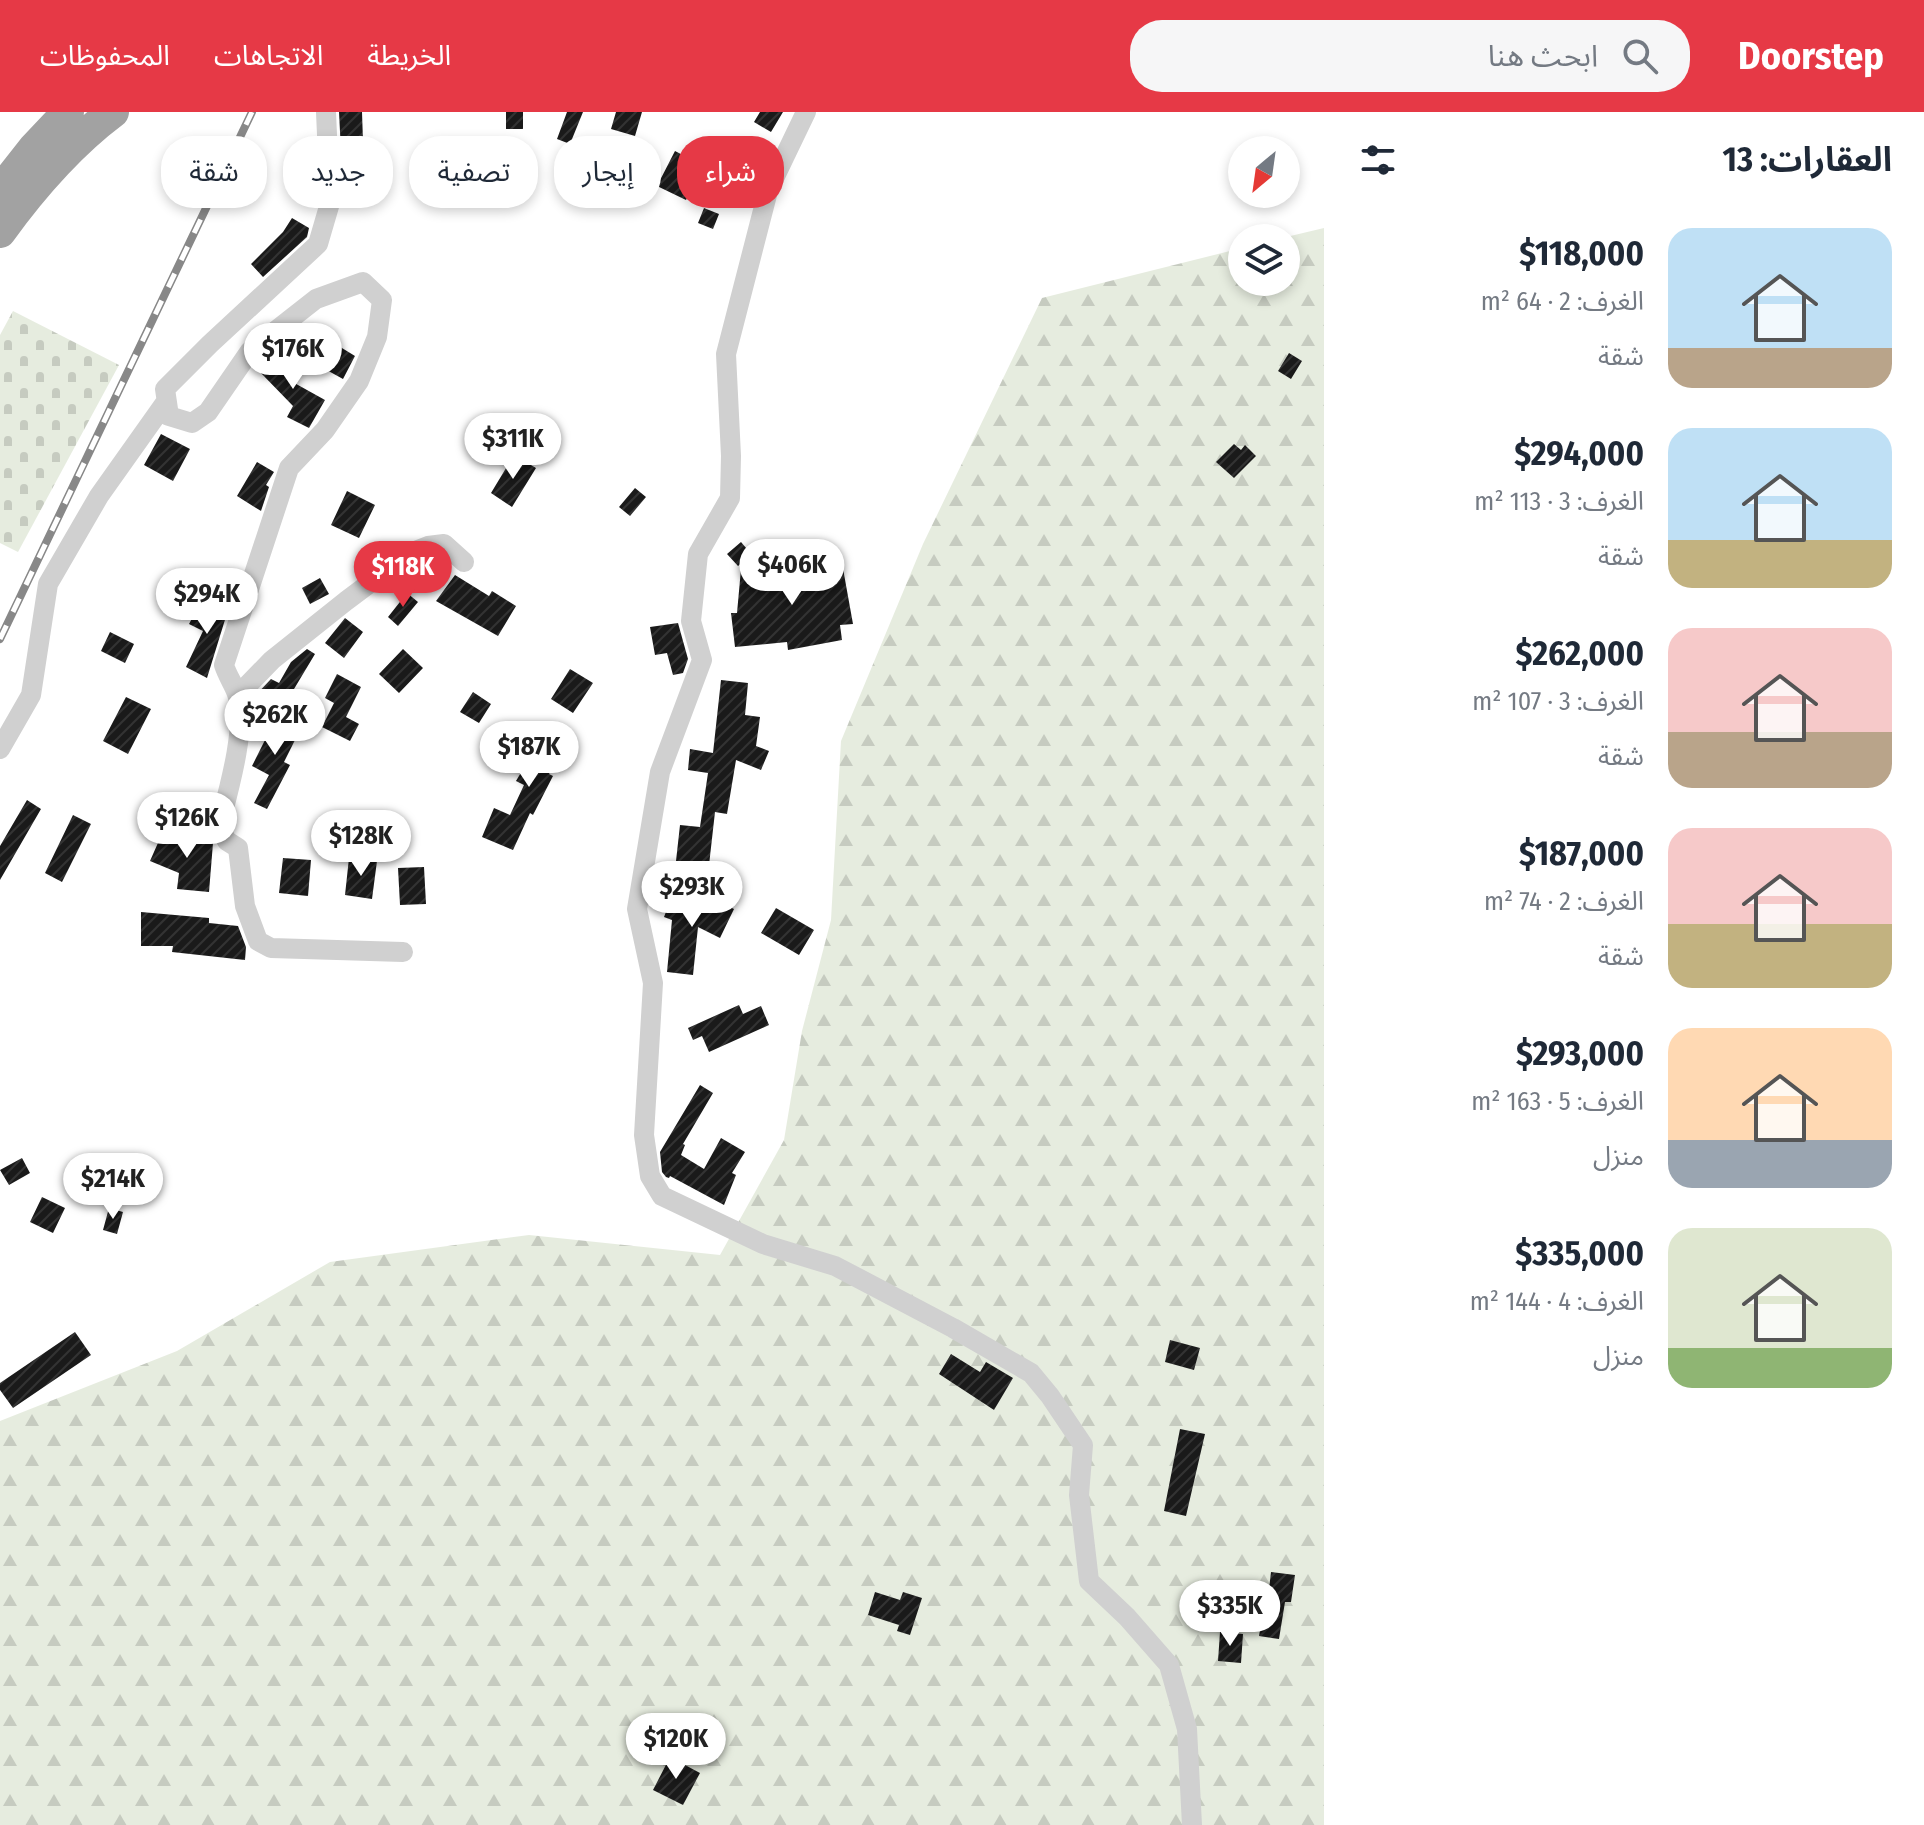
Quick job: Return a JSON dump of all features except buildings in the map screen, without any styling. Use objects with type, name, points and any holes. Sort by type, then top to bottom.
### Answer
[{"type":"highway","points":[[0,191],[68,112]]},
{"type":"highway","points":[[0,232],[28,193],[113,112]]},
{"type":"street","points":[[326,112],[330,203],[318,244],[165,389],[165,403],[169,416],[192,423],[208,412],[250,351],[316,299],[363,282],[382,300],[377,337],[359,381],[325,430],[289,468],[224,665],[238,695],[239,718],[233,776],[219,827],[227,841],[238,848],[245,906],[258,941],[271,948],[403,952]]},
{"type":"street","points":[[806,112],[768,191],[726,354],[730,498],[698,554],[691,621],[702,660],[660,772],[637,909],[653,983],[644,1135],[650,1176],[662,1196],[763,1244],[835,1266],[1031,1373],[1083,1445],[1079,1495],[1089,1581],[1127,1617],[1169,1665],[1187,1729],[1192,1825]]},
{"type":"street","points":[[0,749],[31,695],[48,584],[99,496],[165,403]]},
{"type":"street","points":[[238,695],[272,660],[410,553],[444,544],[464,562]]},
{"type":"green space","points":[[1324,228],[1324,1825],[0,1825],[0,1421],[177,1351],[330,1262],[529,1235],[720,1255],[784,1140],[802,1031],[831,920],[841,741],[923,544],[1042,298],[1228,252],[1228,296],[1300,296],[1300,234]]},
{"type":"green space","points":[[13,311],[119,365],[18,552],[0,543],[0,335]]},
{"type":"railway","points":[[0,639],[252,112]]}]
